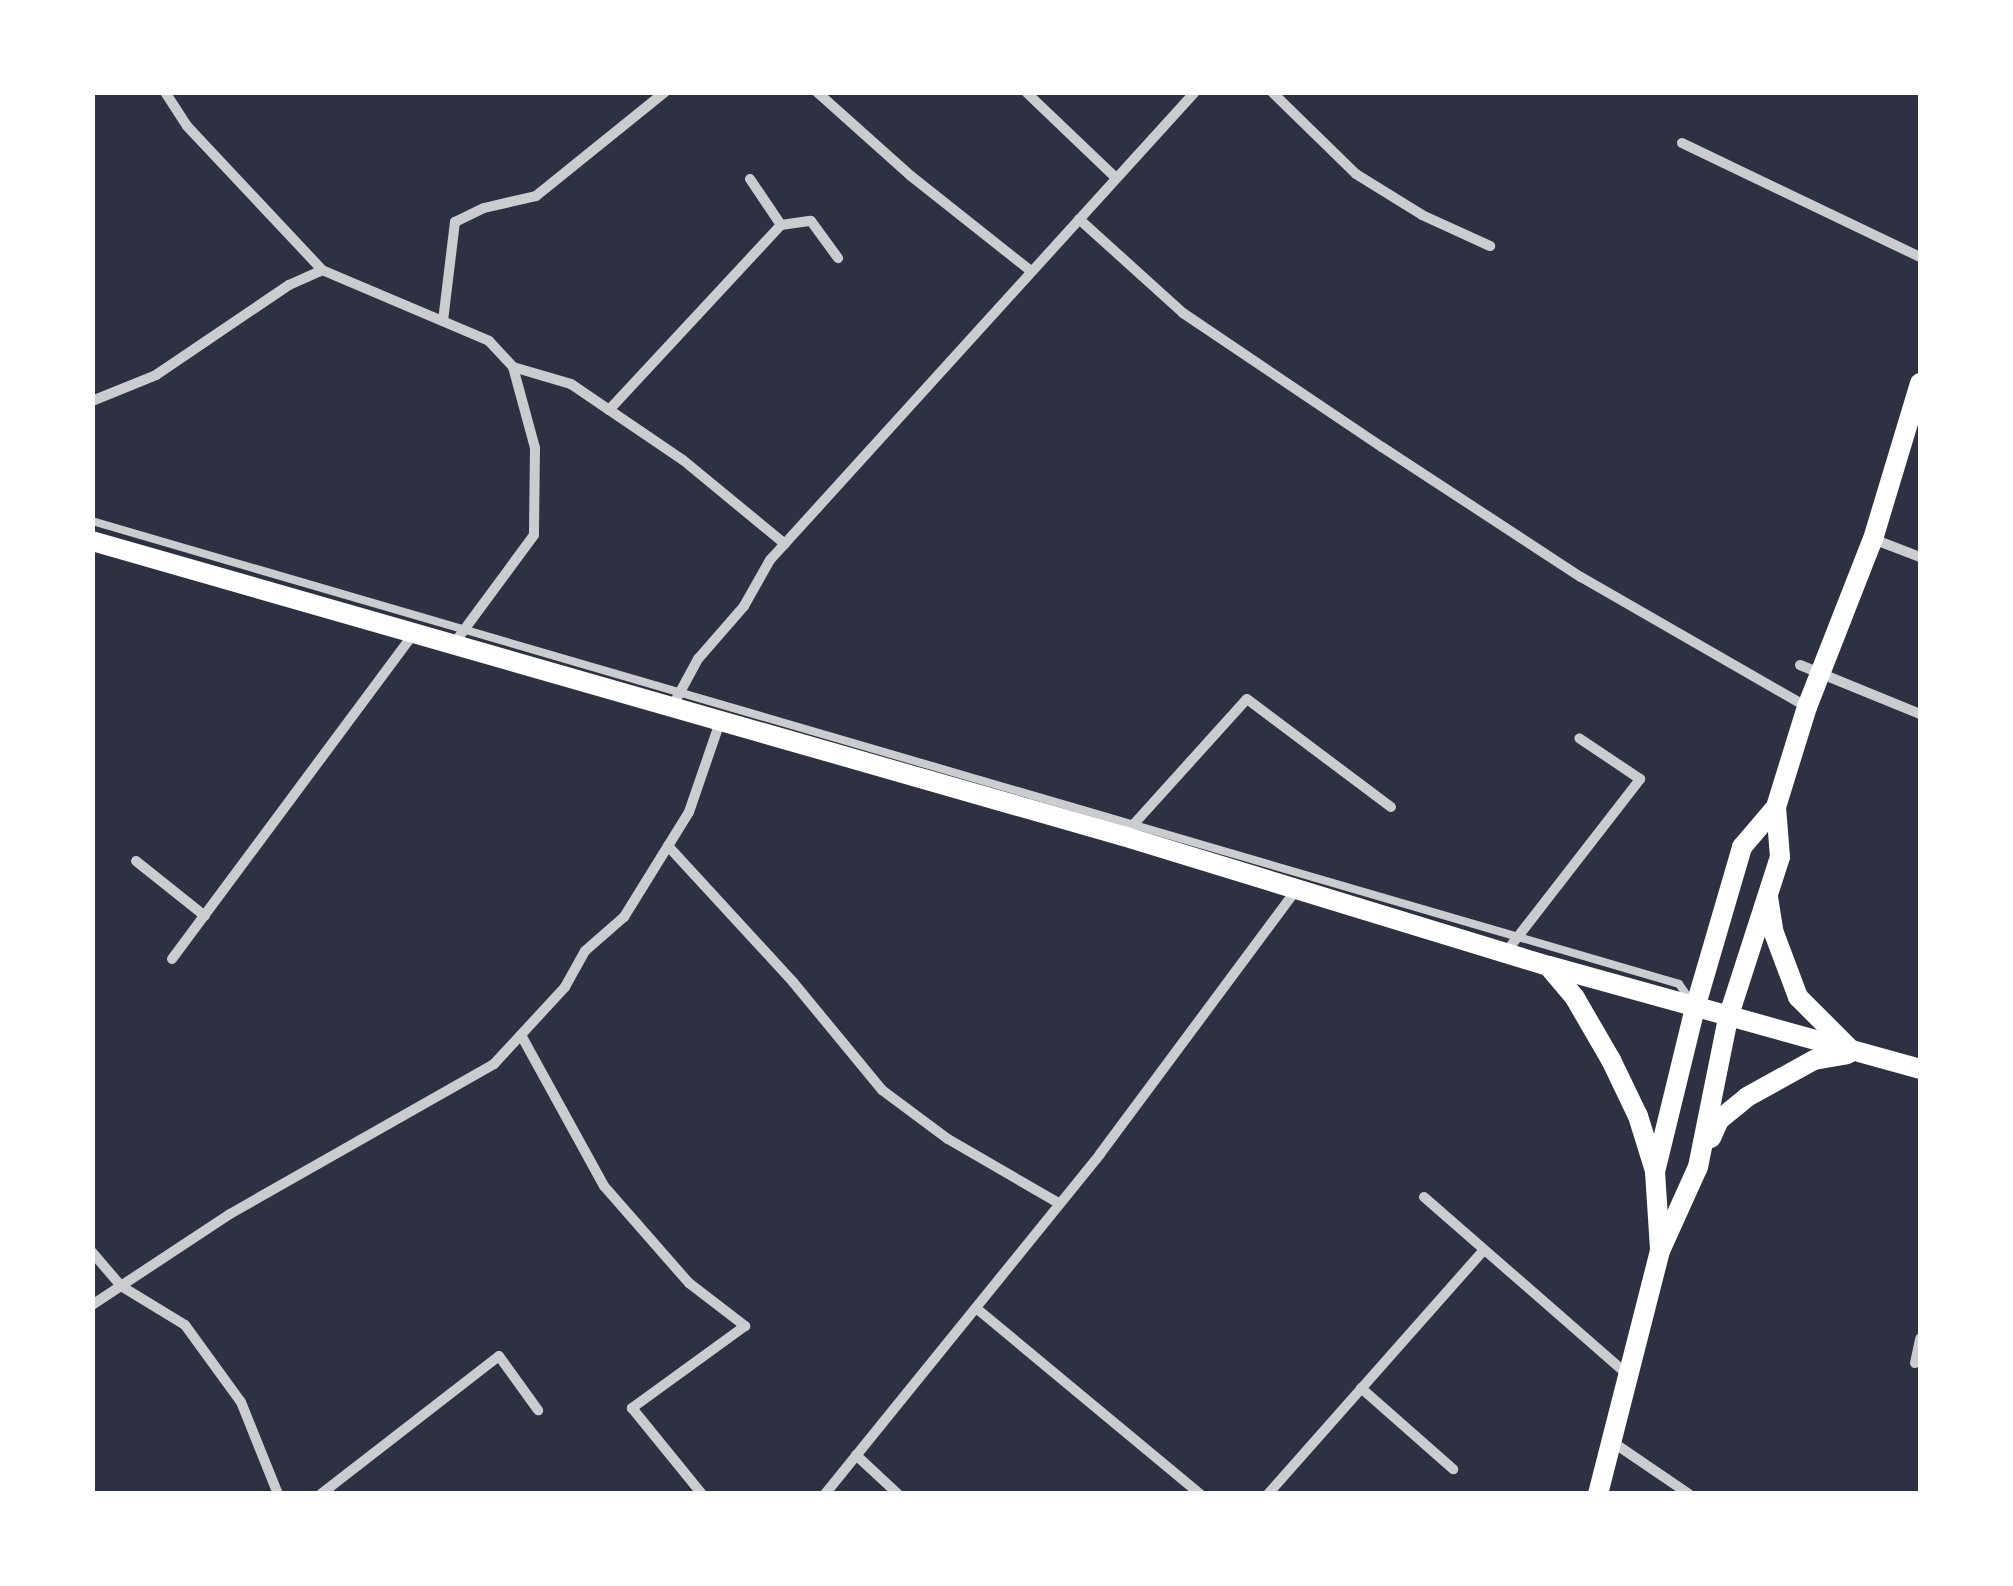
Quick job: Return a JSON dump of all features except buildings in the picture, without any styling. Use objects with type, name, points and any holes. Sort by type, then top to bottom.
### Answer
[{"type":"main road","points":[[1698,1167],[1728,1018],[1780,857],[1776,807],[1807,707],[1873,539],[1920,383]]},
{"type":"main road","points":[[92,541],[1124,836],[1548,966],[1920,1070]]},
{"type":"main road","points":[[1655,1172],[1695,1008],[1742,847],[1776,807]]},
{"type":"main road","points":[[1767,892],[1774,933],[1798,997],[1854,1052]]},
{"type":"main road","points":[[1548,966],[1576,998],[1638,1116],[1655,1172],[1660,1250]]},
{"type":"main road","points":[[1598,1494],[1660,1250],[1719,1120],[1747,1097],[1814,1060],[1854,1052]]},
{"type":"street","points":[[165,92],[188,126],[322,270],[488,341],[513,367],[535,448],[534,536],[453,645]]},
{"type":"street","points":[[443,321],[455,222],[484,208],[536,196],[664,92]]},
{"type":"street","points":[[817,92],[911,176],[1031,271]]},
{"type":"street","points":[[1026,92],[1116,178]]},
{"type":"street","points":[[672,708],[698,659],[744,606],[785,544],[1195,92]]},
{"type":"street","points":[[1272,92],[1356,174],[1422,216],[1490,246]]},
{"type":"street","points":[[1682,143],[1920,257]]},
{"type":"street","points":[[750,180],[781,225]]},
{"type":"street","points":[[1079,219],[1182,313],[1582,577],[1807,707]]},
{"type":"street","points":[[608,410],[781,225],[811,221],[838,258]]},
{"type":"street","points":[[92,401],[156,375],[289,286],[322,270]]},
{"type":"street","points":[[513,367],[570,384],[683,460],[785,544]]},
{"type":"street","points":[[1873,539],[1920,557]]},
{"type":"street","points":[[172,959],[413,634]]},
{"type":"street","points":[[1800,665],[1920,714]]},
{"type":"street","points":[[1124,836],[1248,699],[1391,808]]},
{"type":"street","points":[[92,1306],[230,1214],[494,1064],[564,986],[585,951],[624,917],[689,812],[720,722]]},
{"type":"street","points":[[1506,952],[1640,779],[1579,738]]},
{"type":"street","points":[[668,846],[793,982],[882,1090],[948,1139],[1060,1204]]},
{"type":"street","points":[[136,861],[204,916]]},
{"type":"street","points":[[825,1494],[1060,1204],[1296,889]]},
{"type":"street","points":[[521,1034],[604,1186],[689,1283],[746,1326],[632,1408],[702,1494]]},
{"type":"street","points":[[1424,1197],[1626,1372]]},
{"type":"street","points":[[1268,1494],[1484,1250]]},
{"type":"street","points":[[92,1252],[122,1286],[185,1324],[241,1402],[278,1494]]},
{"type":"street","points":[[976,1308],[1200,1494]]},
{"type":"street","points":[[1915,1363],[1920,1339]]},
{"type":"street","points":[[321,1494],[499,1356],[538,1410]]},
{"type":"street","points":[[1361,1388],[1453,1470]]},
{"type":"street","points":[[1611,1441],[1689,1494]]},
{"type":"street","points":[[856,1455],[898,1494]]},
{"type":"lane","points":[[92,521],[1679,984],[1695,1008]]}]
